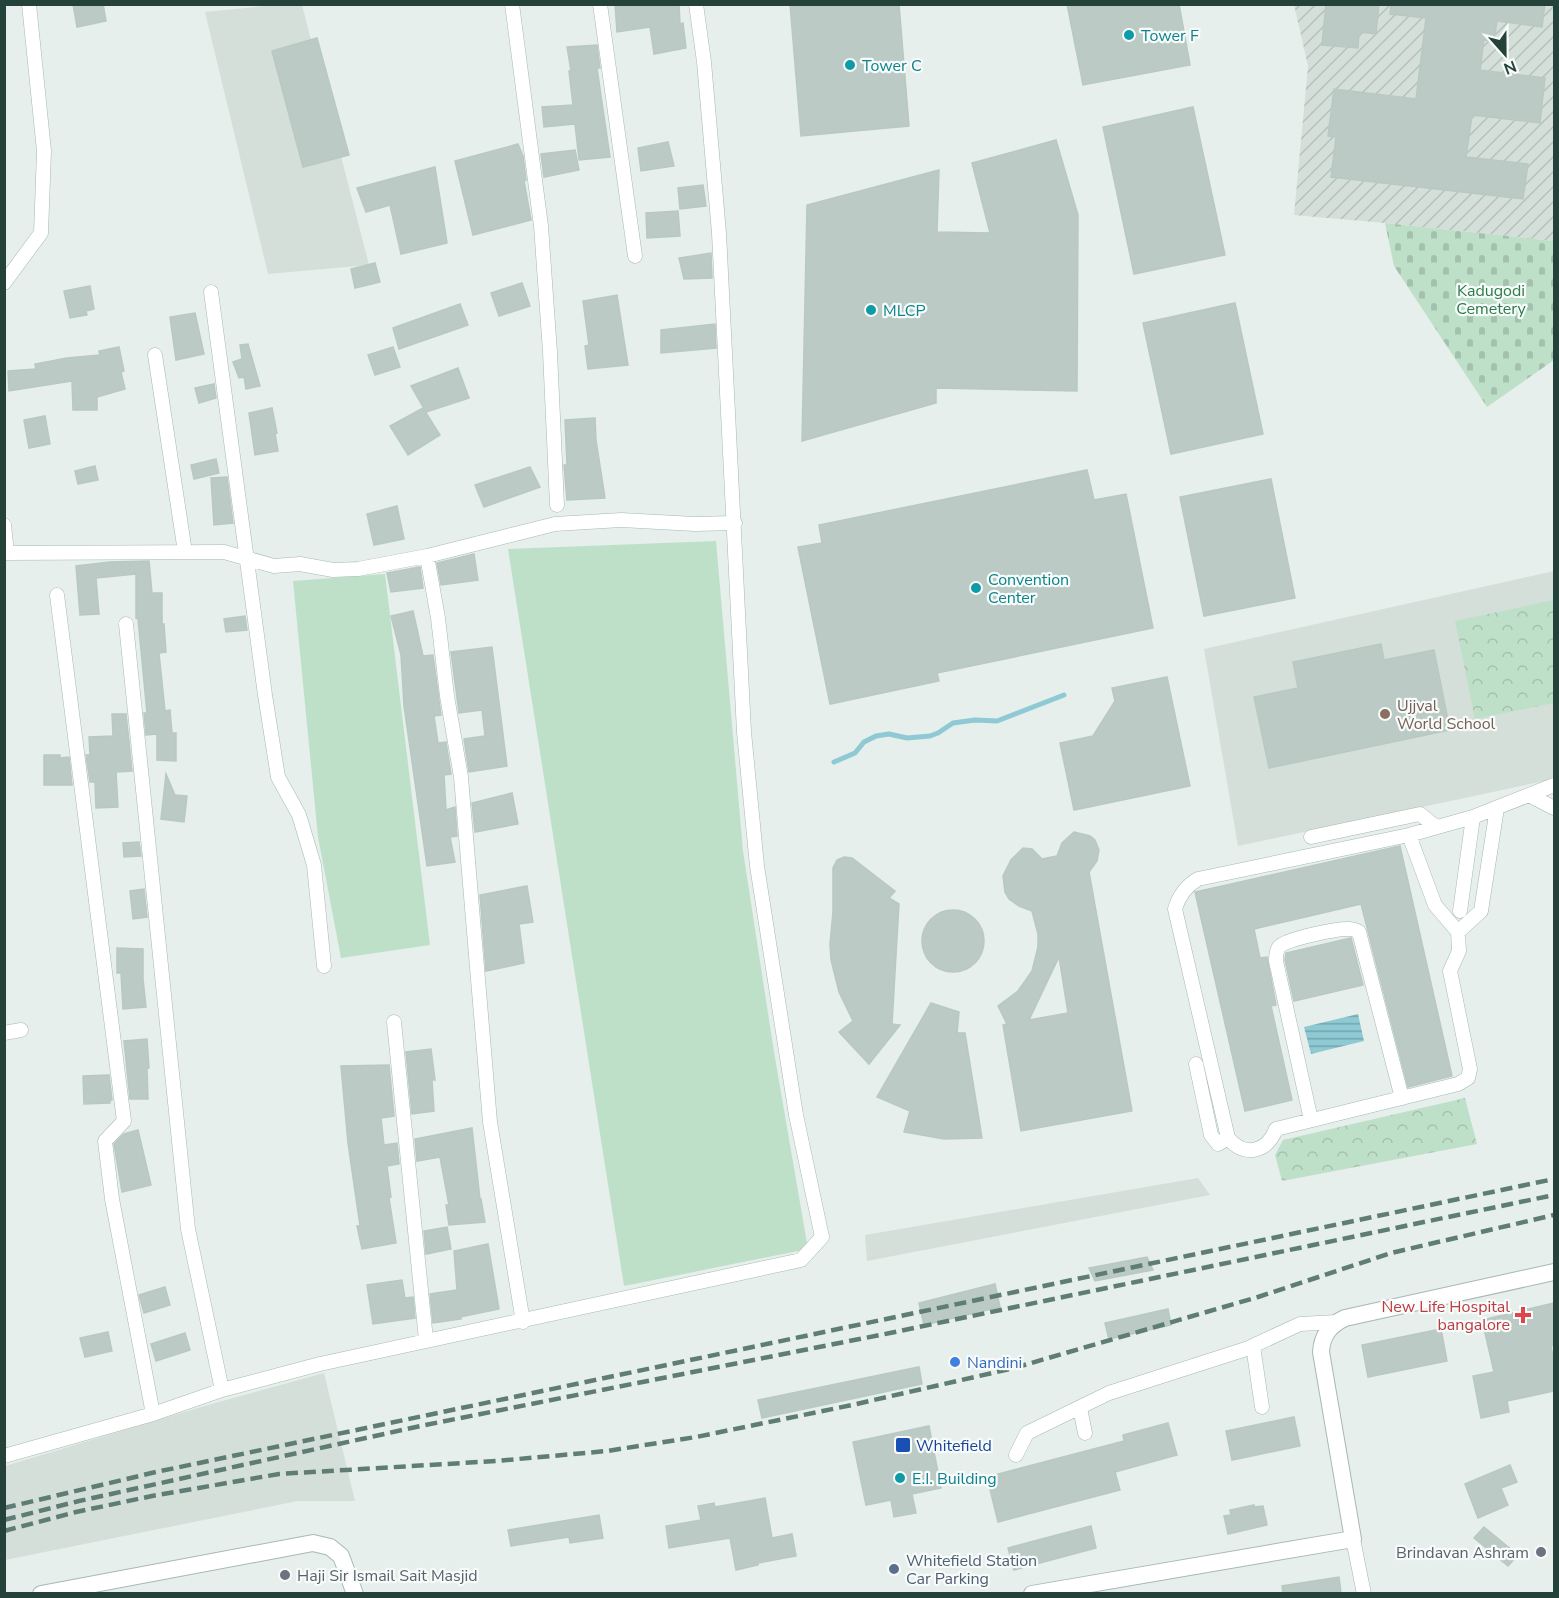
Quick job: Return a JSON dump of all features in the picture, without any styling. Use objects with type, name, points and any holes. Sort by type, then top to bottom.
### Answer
[{"type":"street","points":[[4,283],[41,233],[44,151],[29,4]]},
{"type":"street","points":[[512,4],[541,226],[550,352],[556,505]]},
{"type":"street","points":[[600,4],[635,256]]},
{"type":"street","points":[[4,1456],[153,1414],[222,1390],[320,1364],[426,1340],[523,1322],[801,1260],[822,1237],[796,1115],[757,866],[744,732],[719,233],[704,62],[696,4]]},
{"type":"street","points":[[211,292],[278,777],[299,815],[314,865],[324,966]]},
{"type":"street","points":[[155,355],[185,552]]},
{"type":"street","points":[[4,525],[6,553],[224,552],[274,566],[300,564],[333,570],[358,569],[427,556],[555,524],[621,520],[695,524],[735,523]]},
{"type":"street","points":[[427,556],[461,777],[490,1122],[523,1322]]},
{"type":"street","points":[[57,595],[124,1121],[105,1141],[112,1199],[153,1414]]},
{"type":"street","points":[[126,624],[188,1229],[222,1390]]},
{"type":"street","points":[[1409,835],[1434,905],[1458,932],[1459,951],[1450,971],[1470,1069],[1468,1078],[1458,1084],[1276,1129],[1269,1143],[1255,1150],[1240,1148],[1228,1138],[1175,909],[1186,888],[1198,879],[1409,835],[1473,817],[1554,784]]},
{"type":"street","points":[[1529,795],[1554,808]]},
{"type":"street","points":[[1458,932],[1481,911],[1497,808]]},
{"type":"street","points":[[1311,837],[1420,814],[1436,827]]},
{"type":"street","points":[[1460,911],[1473,817]]},
{"type":"street","points":[[1311,1120],[1276,961],[1277,950],[1281,944],[1290,941],[1339,930],[1352,929],[1359,932],[1402,1098]]},
{"type":"street","points":[[394,1022],[426,1340]]},
{"type":"street","points":[[4,1033],[21,1030]]},
{"type":"street","points":[[1196,1064],[1211,1135],[1218,1144],[1228,1138]]},
{"type":"street","points":[[1364,1593],[1321,1352],[1325,1335],[1337,1322],[1345,1318],[1554,1272]]},
{"type":"street","points":[[1016,1455],[1027,1433],[1109,1393],[1253,1346],[1300,1324],[1337,1322]]},
{"type":"street","points":[[1253,1346],[1262,1407]]},
{"type":"street","points":[[1080,1408],[1085,1433]]},
{"type":"street","points":[[1032,1593],[1057,1591],[1353,1539]]},
{"type":"street","points":[[41,1593],[313,1544],[330,1547],[341,1556],[355,1593]]},
{"type":"shaded area","points":[[275,5],[302,5],[369,265],[268,274],[205,12]]},
{"type":"shaded area","points":[[1294,5],[1554,5],[1554,241],[1294,215],[1308,66]]},
{"type":"shaded area","name":"Ujjval World School","points":[[1554,571],[1554,779],[1238,846],[1204,649]]},
{"type":"shaded area","points":[[1198,1178],[1210,1195],[867,1261],[865,1235]]},
{"type":"shaded area","points":[[324,1373],[355,1501],[298,1501],[5,1560],[5,1466]]},
{"type":"green space","name":"Kadugodi Cemetery","points":[[1385,223],[1554,241],[1554,360],[1487,407],[1394,266]]},
{"type":"green space","points":[[716,541],[743,851],[774,1052],[808,1249],[624,1286],[508,549]]},
{"type":"green space","points":[[385,574],[430,945],[341,958],[318,837],[293,581]]},
{"type":"green space","points":[[1554,600],[1554,703],[1475,719],[1455,621]]},
{"type":"green space","points":[[1465,1098],[1477,1144],[1282,1181],[1275,1155],[1283,1140]]},
{"type":"water","points":[[1358,1014],[1364,1041],[1311,1054],[1304,1027]]},
{"type":"building","points":[[73,4],[103,4],[106,21],[77,27]]},
{"type":"building","points":[[615,4],[679,4],[680,24],[683,23],[686,48],[654,54],[650,27],[617,32]]},
{"type":"building","name":"Tower C","points":[[790,4],[899,4],[909,126],[801,136]]},
{"type":"building","name":"Tower F","points":[[1067,4],[1179,4],[1190,65],[1083,85]]},
{"type":"building","points":[[1326,4],[1379,4],[1376,34],[1359,32],[1358,48],[1322,45]]},
{"type":"building","points":[[1391,4],[1545,4],[1542,27],[1497,21],[1494,41],[1484,40],[1480,70],[1545,78],[1540,123],[1472,115],[1466,157],[1528,164],[1523,199],[1331,177],[1336,137],[1328,136],[1334,89],[1416,99],[1426,18],[1390,14]]},
{"type":"building","points":[[317,38],[349,155],[303,167],[272,51]]},
{"type":"building","points":[[597,45],[600,68],[597,68],[610,157],[579,160],[575,124],[544,127],[542,107],[573,105],[567,47]]},
{"type":"building","points":[[1193,107],[1225,255],[1134,274],[1103,127]]},
{"type":"building","points":[[1056,140],[1078,215],[1077,391],[936,388],[936,403],[802,441],[807,205],[939,170],[937,232],[990,233],[972,163]]},
{"type":"building","points":[[668,142],[674,166],[641,171],[638,148]]},
{"type":"building","points":[[518,144],[523,156],[526,180],[524,181],[531,220],[473,235],[455,161]]},
{"type":"building","points":[[575,150],[579,170],[544,177],[541,154]]},
{"type":"building","points":[[435,167],[447,243],[401,254],[390,205],[366,212],[357,188]]},
{"type":"building","points":[[703,185],[706,206],[680,209],[678,188]]},
{"type":"building","points":[[678,211],[680,236],[647,238],[646,213]]},
{"type":"building","points":[[711,253],[712,278],[684,279],[679,258]]},
{"type":"building","points":[[375,263],[380,282],[355,288],[351,269]]},
{"type":"building","points":[[522,283],[530,306],[499,316],[491,293]]},
{"type":"building","points":[[90,286],[94,309],[86,311],[87,315],[70,318],[64,291]]},
{"type":"building","points":[[617,295],[628,365],[588,369],[585,346],[589,345],[583,301]]},
{"type":"building","points":[[1235,303],[1263,434],[1171,454],[1143,323]]},
{"type":"building","points":[[460,304],[468,325],[399,349],[393,328]]},
{"type":"building","points":[[195,313],[204,354],[176,360],[170,317]]},
{"type":"building","points":[[715,324],[716,348],[661,353],[661,330]]},
{"type":"building","points":[[248,344],[260,386],[246,389],[244,377],[239,378],[233,362],[242,359],[240,345]]},
{"type":"building","points":[[119,347],[125,389],[97,397],[97,410],[73,410],[72,381],[9,391],[8,371],[36,369],[35,364],[100,355],[99,351]]},
{"type":"building","points":[[393,347],[400,367],[375,375],[368,355]]},
{"type":"building","points":[[458,368],[469,398],[426,412],[411,386]]},
{"type":"building","points":[[214,384],[216,398],[199,403],[195,388]]},
{"type":"building","points":[[272,408],[278,451],[255,455],[249,413]]},
{"type":"building","points":[[423,408],[440,435],[408,455],[390,426]]},
{"type":"building","points":[[45,416],[50,444],[29,448],[24,420]]},
{"type":"building","points":[[595,418],[605,498],[567,500],[564,465],[567,465],[565,420]]},
{"type":"building","points":[[216,459],[219,473],[194,479],[191,465]]},
{"type":"building","points":[[95,466],[98,480],[78,484],[75,471]]},
{"type":"building","points":[[530,467],[540,487],[484,507],[475,485]]},
{"type":"building","name":"Convention Center","points":[[1087,470],[1094,500],[1126,494],[1153,628],[937,673],[939,681],[830,704],[798,547],[822,543],[819,525]]},
{"type":"building","points":[[227,477],[233,523],[214,525],[211,478]]},
{"type":"building","points":[[1271,479],[1295,598],[1204,616],[1180,497]]},
{"type":"building","points":[[397,506],[404,539],[374,545],[367,514]]},
{"type":"building","points":[[474,554],[478,580],[441,585],[437,563]]},
{"type":"building","points":[[149,561],[152,593],[162,593],[162,624],[164,624],[166,652],[159,653],[165,711],[170,710],[172,733],[176,733],[176,761],[157,760],[157,734],[146,735],[144,713],[147,713],[138,619],[136,618],[136,574],[96,578],[99,614],[80,615],[76,566]]},
{"type":"building","points":[[420,567],[423,588],[391,592],[387,573]]},
{"type":"building","points":[[413,611],[423,656],[433,655],[441,715],[434,716],[438,743],[446,742],[451,774],[444,775],[446,810],[455,807],[457,836],[450,837],[455,862],[427,866],[404,706],[401,655],[391,616]]},
{"type":"building","points":[[245,616],[247,630],[226,632],[224,619]]},
{"type":"building","points":[[1381,644],[1384,660],[1434,650],[1450,730],[1269,768],[1254,697],[1298,688],[1293,662]]},
{"type":"building","points":[[492,647],[507,766],[469,772],[464,739],[485,736],[482,710],[459,713],[451,652]]},
{"type":"building","points":[[1167,677],[1190,786],[1074,810],[1060,743],[1093,736],[1115,701],[1112,688]]},
{"type":"building","points":[[112,714],[126,714],[132,771],[116,772],[118,807],[96,808],[95,782],[90,782],[86,755],[90,755],[89,737],[113,736]]},
{"type":"building","points":[[44,755],[69,757],[72,785],[44,785]]},
{"type":"building","points":[[166,774],[175,795],[187,796],[184,822],[161,819]]},
{"type":"building","points":[[512,793],[518,824],[475,832],[472,803]]},
{"type":"building","points":[[1074,832],[1090,836],[1095,840],[1099,850],[1097,861],[1089,872],[1132,1111],[1021,1131],[1003,1025],[1007,1024],[998,1006],[1018,991],[1032,971],[1038,947],[1038,934],[1032,911],[1009,899],[1005,892],[1003,876],[1011,860],[1023,848],[1032,849],[1042,859],[1057,856],[1062,843]],"holes":[[[1059,957],[1068,1013],[1029,1020]]]},
{"type":"building","points":[[139,842],[141,856],[124,857],[123,843]]},
{"type":"building","points":[[1400,846],[1452,1076],[1408,1087],[1361,904],[1254,929],[1260,958],[1267,957],[1276,1005],[1271,1006],[1292,1100],[1245,1111],[1195,892]]},
{"type":"building","points":[[844,857],[852,858],[895,891],[889,898],[899,904],[892,1024],[900,1025],[869,1064],[839,1032],[853,1021],[839,992],[831,960],[830,944],[833,868],[837,860]]},
{"type":"building","points":[[527,886],[533,922],[519,924],[524,963],[486,971],[480,895]]},
{"type":"building","points":[[144,889],[147,917],[133,919],[130,891]]},
{"type":"building","points":[[947,910],[959,910],[975,919],[982,929],[984,941],[982,953],[975,963],[959,972],[947,972],[936,967],[927,958],[922,947],[922,935],[927,924],[936,915]]},
{"type":"building","points":[[1351,938],[1363,985],[1294,1001],[1285,960],[1286,953]]},
{"type":"building","points":[[117,948],[143,949],[146,1007],[123,1009],[121,973],[117,973]]},
{"type":"building","points":[[931,1003],[959,1012],[957,1033],[965,1033],[982,1138],[944,1139],[904,1132],[910,1111],[877,1097]]},
{"type":"building","points":[[147,1039],[148,1099],[130,1099],[124,1041]]},
{"type":"building","points":[[431,1049],[435,1080],[432,1080],[434,1111],[412,1114],[406,1052]]},
{"type":"building","points":[[389,1065],[394,1116],[381,1118],[384,1145],[397,1143],[399,1164],[387,1166],[396,1243],[362,1249],[357,1226],[360,1226],[348,1143],[341,1066]]},
{"type":"building","points":[[109,1075],[112,1100],[110,1103],[84,1104],[83,1076]]},
{"type":"building","points":[[472,1128],[480,1199],[485,1222],[449,1225],[446,1205],[449,1205],[440,1157],[417,1161],[415,1139]]},
{"type":"building","points":[[138,1130],[151,1185],[122,1192],[114,1144],[124,1134]]},
{"type":"building","points":[[447,1227],[451,1249],[426,1254],[424,1231]]},
{"type":"building","points":[[488,1244],[499,1309],[460,1317],[461,1319],[433,1323],[430,1294],[457,1290],[454,1251]]},
{"type":"building","points":[[1147,1257],[1153,1270],[1095,1281],[1089,1268]]},
{"type":"building","points":[[402,1280],[405,1298],[413,1297],[415,1318],[373,1324],[367,1285]]},
{"type":"building","points":[[995,1284],[1000,1307],[924,1325],[919,1303]]},
{"type":"building","points":[[165,1287],[170,1305],[144,1313],[139,1295]]},
{"type":"building","points":[[1554,1303],[1554,1345],[1551,1346],[1554,1362],[1554,1391],[1507,1401],[1509,1412],[1481,1418],[1473,1376],[1494,1372],[1482,1320]]},
{"type":"building","points":[[1168,1309],[1171,1325],[1109,1339],[1105,1323]]},
{"type":"building","points":[[1441,1329],[1447,1361],[1368,1377],[1362,1345]]},
{"type":"building","points":[[108,1332],[112,1351],[85,1357],[80,1338]]},
{"type":"building","points":[[185,1333],[190,1350],[156,1361],[151,1344]]},
{"type":"building","points":[[919,1367],[922,1384],[762,1418],[758,1400]]},
{"type":"building","points":[[1294,1417],[1300,1446],[1232,1460],[1226,1431]]},
{"type":"building","points":[[1168,1423],[1177,1455],[1115,1472],[1120,1490],[998,1522],[987,1477],[1124,1441],[1123,1435]]},
{"type":"building","name":"E.I. Building","points":[[929,1426],[941,1488],[912,1494],[916,1513],[894,1517],[891,1500],[866,1505],[853,1442]]},
{"type":"building","points":[[1510,1465],[1517,1482],[1501,1488],[1508,1505],[1478,1518],[1465,1484]]},
{"type":"building","points":[[765,1498],[772,1538],[792,1534],[796,1556],[758,1563],[758,1565],[736,1570],[730,1538],[669,1548],[666,1526],[701,1520],[698,1506],[714,1503],[715,1507]]},
{"type":"building","points":[[1254,1505],[1254,1507],[1263,1506],[1267,1525],[1228,1534],[1224,1516],[1231,1515],[1230,1510]]},
{"type":"building","points":[[599,1515],[603,1538],[570,1543],[569,1537],[511,1546],[508,1530]]},
{"type":"building","points":[[1091,1526],[1096,1548],[1014,1570],[1008,1548]]},
{"type":"building","points":[[1484,1527],[1518,1555],[1508,1566],[1474,1538]]},
{"type":"building","points":[[1339,1577],[1341,1593],[1283,1593],[1282,1586]]},
{"type":"waterway","points":[[834,762],[855,753],[864,742],[876,736],[889,734],[907,738],[930,736],[953,723],[975,720],[997,721],[1064,695]]},
{"type":"railway","points":[[4,1508],[156,1472],[1554,1179]]},
{"type":"railway","points":[[4,1520],[79,1501],[425,1425],[890,1333],[1554,1195]]},
{"type":"railway","points":[[4,1531],[76,1512],[152,1496],[279,1474],[496,1461],[607,1451],[696,1437],[852,1405],[1014,1368],[1258,1297],[1391,1253],[1554,1215]]},
{"type":"place","name":"Tower F","points":[[1129,35]]},
{"type":"place","name":"Tower C","points":[[850,65]]},
{"type":"place","name":"MLCP","points":[[871,310]]},
{"type":"place","name":"Convention Center","points":[[976,588]]},
{"type":"place","name":"Ujjval World School","points":[[1385,714]]},
{"type":"place","name":"New Life Hospital bangalore","points":[[1523,1315]]},
{"type":"place","name":"Nandini","points":[[955,1362]]},
{"type":"place","name":"Whitefield","points":[[903,1445]]},
{"type":"place","name":"E.I. Building","points":[[900,1478]]},
{"type":"place","name":"Brindavan Ashram","points":[[1541,1552]]},
{"type":"place","name":"Whitefield Station Car Parking","points":[[894,1569]]},
{"type":"place","name":"Haji Sir Ismail Sait Masjid","points":[[285,1575]]}]
